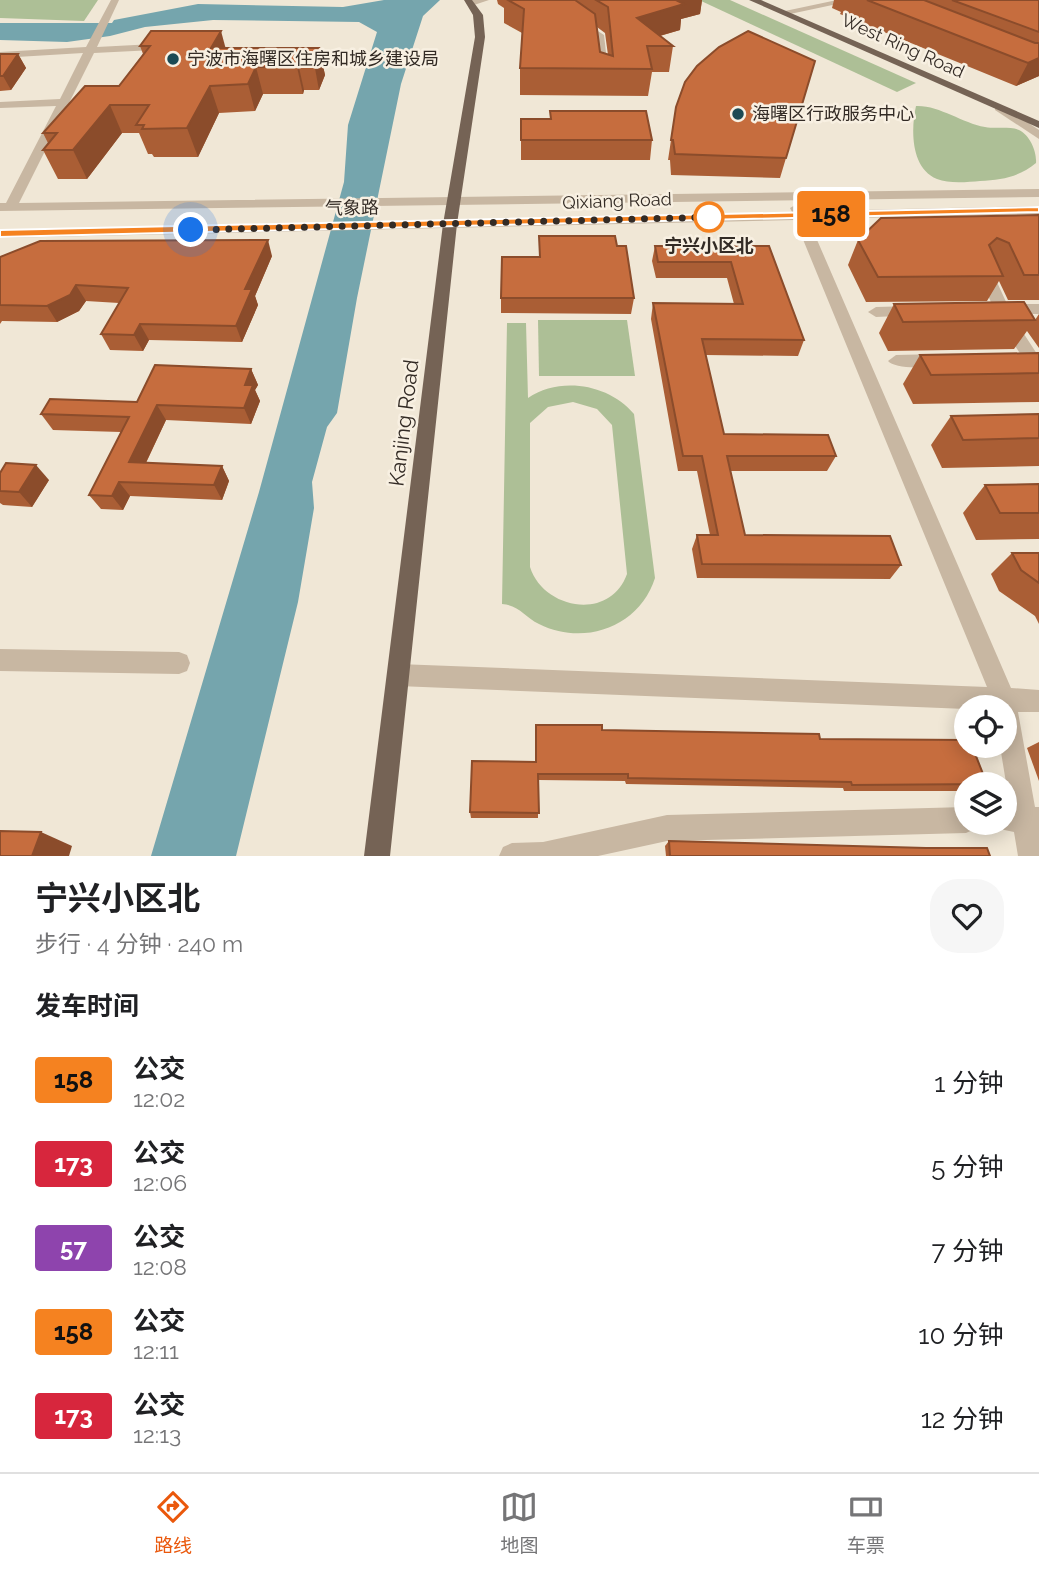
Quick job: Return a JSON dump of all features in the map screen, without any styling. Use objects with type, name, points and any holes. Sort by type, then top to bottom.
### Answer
[{"type":"main road","name":"West Ring Road","points":[[753,0],[1039,125]]},
{"type":"main road","name":"West Ring Road","points":[[766,0],[1039,115]]},
{"type":"main road","name":"Kanjing Road","points":[[377,856],[450,225],[480,37],[475,1]]},
{"type":"street","points":[[5,207],[115,0]]},
{"type":"street","points":[[544,0],[601,37],[605,79]]},
{"type":"street","points":[[790,11],[852,0]]},
{"type":"street","points":[[0,55],[91,46],[154,47]]},
{"type":"street","points":[[0,106],[63,102]]},
{"type":"street","points":[[999,107],[1039,135]]},
{"type":"street","points":[[982,194],[1039,184]]},
{"type":"street","name":"Qixiang Road","points":[[409,200],[1039,193]]},
{"type":"street","points":[[789,196],[802,215],[1002,695]]},
{"type":"street","name":"气象路","points":[[5,207],[409,200]]},
{"type":"street","name":"Qixiang Road","points":[[406,226],[1039,210]]},
{"type":"street","name":"气象路","points":[[0,233],[406,226]]},
{"type":"street","points":[[984,269],[996,310],[1032,362]]},
{"type":"street","points":[[996,310],[1039,309]]},
{"type":"street","points":[[876,312],[926,311]]},
{"type":"street","points":[[897,361],[951,360]]},
{"type":"street","points":[[0,660],[179,663]]},
{"type":"street","points":[[398,675],[954,698]]},
{"type":"street","points":[[1017,700],[1039,701]]},
{"type":"street","points":[[1013,758],[1031,856]]},
{"type":"street","points":[[512,856],[543,855],[667,828],[954,820]]},
{"type":"green space","points":[[0,0],[98,0],[84,21],[0,18]]},
{"type":"green space","points":[[699,0],[730,0],[916,83],[897,92]]},
{"type":"green space","points":[[916,106],[933,108],[985,127],[1019,130],[1032,144],[1036,163],[1017,175],[996,180],[947,182],[937,179],[928,174],[922,166],[914,147]]},
{"type":"green space","points":[[538,320],[627,320],[635,376],[539,376]]},
{"type":"green space","points":[[507,323],[526,323],[528,398],[555,387],[584,386],[611,396],[634,414],[655,578],[648,595],[637,609],[609,628],[592,632],[557,631],[539,624],[513,607],[502,604]],"holes":[[[573,402],[597,409],[612,425],[627,574],[618,589],[606,599],[592,604],[577,604],[548,593],[537,581],[530,567],[530,423],[548,407]]]},
{"type":"water","points":[[384,0],[440,0],[423,16],[401,84],[357,298],[337,413],[327,427],[312,482],[314,508],[298,602],[236,856],[151,856],[259,492],[344,182],[348,125],[377,32],[359,22],[213,20],[145,27],[110,36],[67,42],[0,40],[0,23],[112,23],[114,20],[198,4],[343,7]]},
{"type":"building","points":[[508,0],[575,0],[595,14],[600,52],[613,56],[608,7],[596,0],[676,0],[684,4],[637,18],[673,46],[647,46],[652,69],[520,68],[524,9]]},
{"type":"building","points":[[867,0],[924,0],[1039,43],[1039,58],[1028,63]]},
{"type":"building","points":[[952,0],[1039,0],[1039,32]]},
{"type":"building","points":[[151,31],[221,31],[211,48],[319,48],[314,63],[298,63],[297,67],[256,67],[248,84],[210,86],[187,128],[142,129],[144,125],[136,125],[149,105],[110,105],[73,150],[43,150],[57,133],[43,133],[85,86],[119,86],[150,46],[140,46]]},
{"type":"building","name":"海曙区行政服务中心","points":[[748,31],[815,61],[786,158],[675,154],[671,140],[676,107],[685,82],[697,66],[719,47]]},
{"type":"building","points":[[0,54],[18,54],[3,76],[0,76]]},
{"type":"building","points":[[550,111],[646,111],[652,140],[521,140],[521,119],[551,119]]},
{"type":"building","points":[[1039,215],[1039,275],[1024,275],[1009,243],[997,238],[989,245],[1003,276],[878,277],[858,240],[881,218]]},
{"type":"building","points":[[539,236],[615,236],[617,246],[626,246],[634,298],[501,298],[502,257],[540,257]]},
{"type":"building","points":[[268,240],[245,289],[252,289],[236,326],[140,324],[134,335],[101,334],[128,288],[76,285],[70,295],[47,306],[0,305],[0,257],[40,241]]},
{"type":"building","points":[[655,246],[769,246],[804,340],[702,339],[724,434],[828,435],[836,456],[727,456],[745,535],[890,536],[901,565],[702,564],[697,535],[718,535],[702,456],[683,456],[653,303],[743,304],[731,262],[658,262]]},
{"type":"building","points":[[1024,302],[1035,320],[903,322],[894,304]]},
{"type":"building","points":[[1039,353],[1039,373],[931,375],[920,355]]},
{"type":"building","points":[[155,365],[251,369],[245,385],[253,385],[244,408],[157,405],[129,462],[222,466],[214,485],[119,482],[112,496],[89,495],[129,417],[41,414],[50,399],[137,402]]},
{"type":"building","points":[[1039,414],[1039,438],[963,440],[951,416]]},
{"type":"building","points":[[6,463],[36,465],[19,492],[0,491],[0,473]]},
{"type":"building","points":[[1039,484],[1039,513],[1000,513],[985,485]]},
{"type":"building","points":[[1012,553],[1039,553],[1039,583],[1021,570]]},
{"type":"building","points":[[536,725],[602,725],[602,730],[819,734],[820,739],[954,740],[954,758],[977,758],[982,772],[954,772],[954,784],[852,785],[851,782],[628,778],[628,774],[538,774],[539,813],[470,812],[472,761],[536,762]]},
{"type":"building","points":[[0,831],[41,832],[32,856],[0,856]]},
{"type":"building","points":[[669,841],[987,848],[990,856],[670,856]]},
{"type":"bus line","name":"158","points":[[0,233],[326,228],[1039,210]]},
{"type":"place","name":"宁波市海曙区住房和城乡建设局","points":[[173,59]]},
{"type":"place","name":"海曙区行政服务中心","points":[[738,114]]},
{"type":"place","name":"宁兴小区北","points":[[709,217]]},
{"type":"route","points":[[191,230],[720,217],[709,217]]}]
